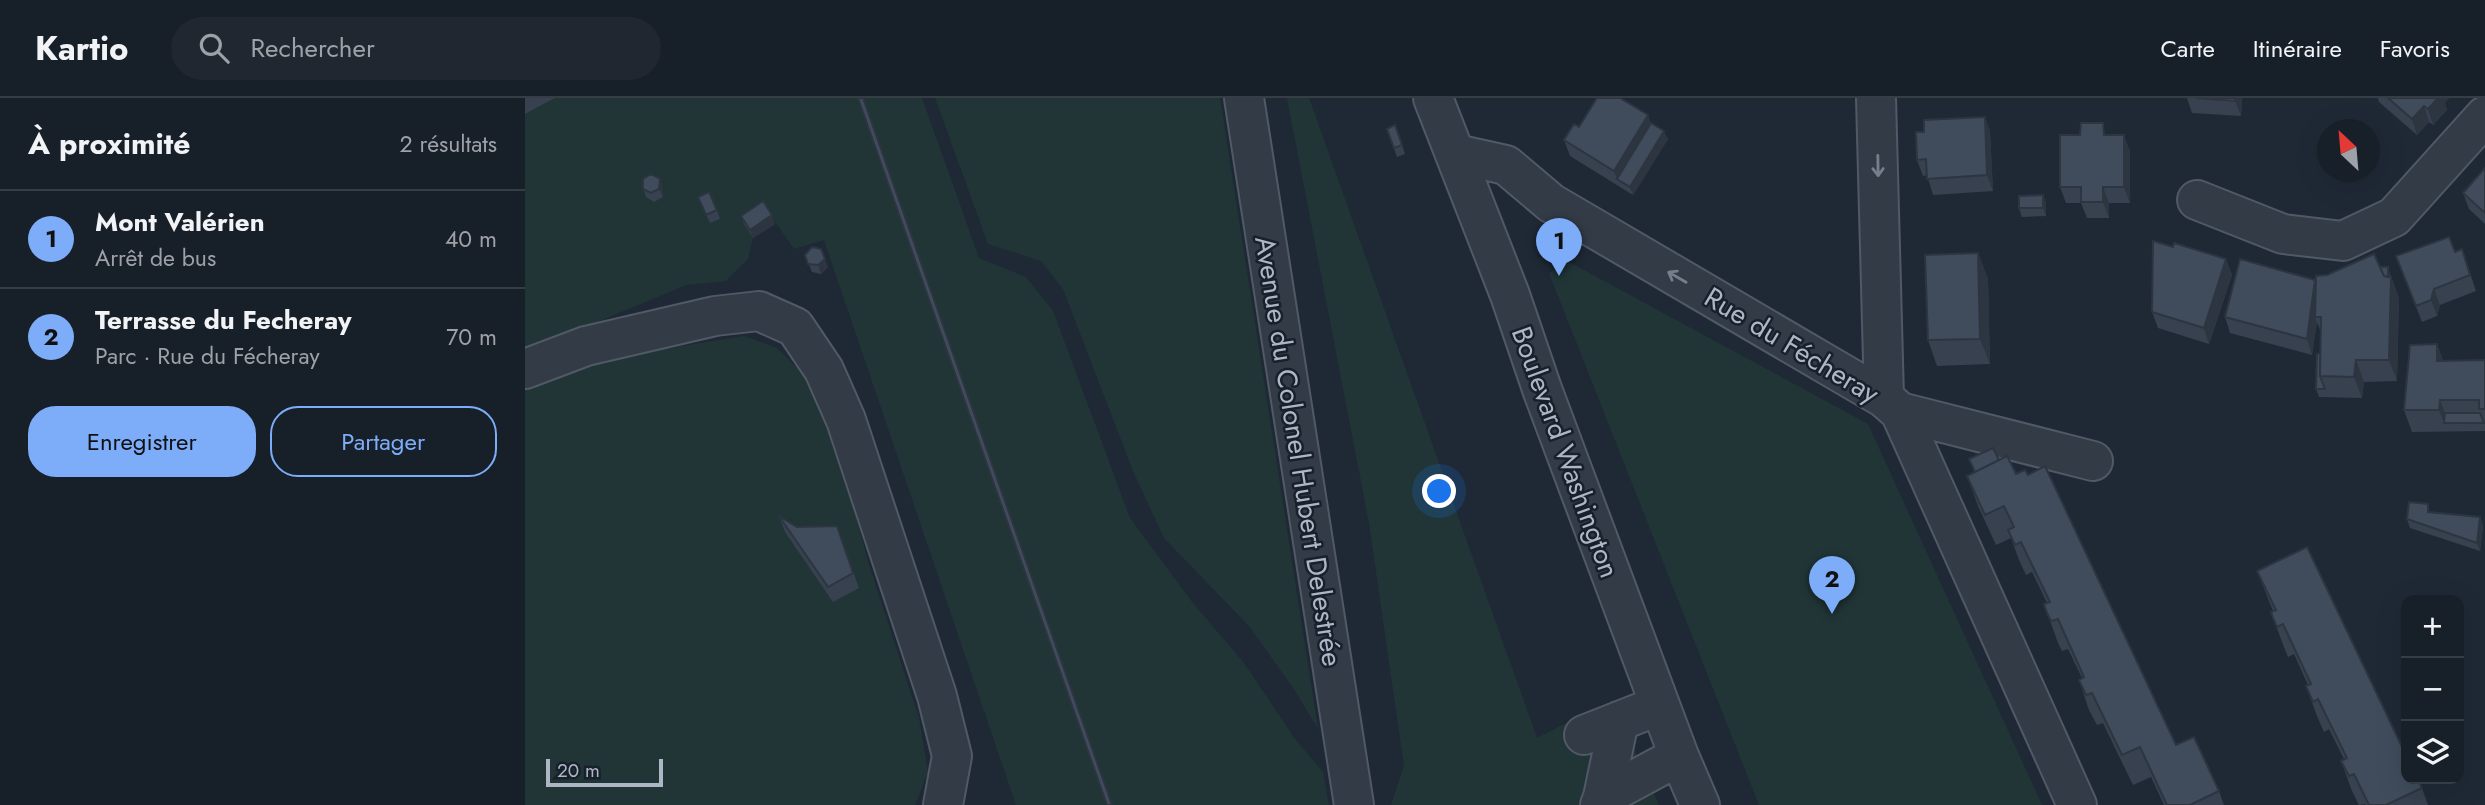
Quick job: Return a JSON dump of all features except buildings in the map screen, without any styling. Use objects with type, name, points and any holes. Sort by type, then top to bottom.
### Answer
[{"type":"street","name":"Avenue du Colonel Hubert Delestrée","points":[[1244,98],[1354,805]]},
{"type":"street","name":"Boulevard Washington","points":[[1433,98],[1510,295],[1542,389],[1679,756],[1700,805]]},
{"type":"street","points":[[1876,98],[1892,405],[2092,461]]},
{"type":"street","points":[[2197,200],[2283,234],[2343,241],[2394,217],[2485,116]]},
{"type":"street","name":"Rue du Fécheray","points":[[1456,154],[1506,165],[1551,203],[1892,405],[2077,805]]},
{"type":"street","points":[[525,369],[586,346],[715,316],[759,312],[795,327],[824,370],[846,420],[937,696],[952,756],[943,805]]},
{"type":"street","points":[[1584,735],[1660,705]]},
{"type":"street","points":[[1602,801],[1619,721]]},
{"type":"street","points":[[1602,801],[1679,756]]},
{"type":"green space","points":[[555,98],[858,98],[1108,805],[1016,805],[824,240],[794,249],[767,210],[753,238],[748,259],[726,281],[686,285],[525,352],[525,114]]},
{"type":"green space","points":[[863,98],[922,98],[979,258],[1026,277],[1053,311],[1130,518],[1192,602],[1244,663],[1295,739],[1323,772],[1329,805],[1112,805]]},
{"type":"green space","points":[[935,98],[1220,98],[1318,729],[1294,689],[1249,626],[1164,538],[1133,471],[1063,289],[1041,261],[988,244]]},
{"type":"green space","points":[[1287,98],[1309,98],[1537,738],[1600,706],[1622,721],[1659,805],[1391,805],[1404,766],[1369,523]]},
{"type":"green space","points":[[1569,262],[1868,424],[2042,805],[1759,805],[1549,273]]},
{"type":"green space","points":[[744,336],[777,348],[802,373],[828,416],[870,568],[919,718],[928,772],[915,805],[525,805],[525,387],[615,357]]},
{"type":"place","name":"Mont Valérien","points":[[1559,276]]},
{"type":"place","name":"Terrasse du Fecheray","points":[[1832,614]]}]
